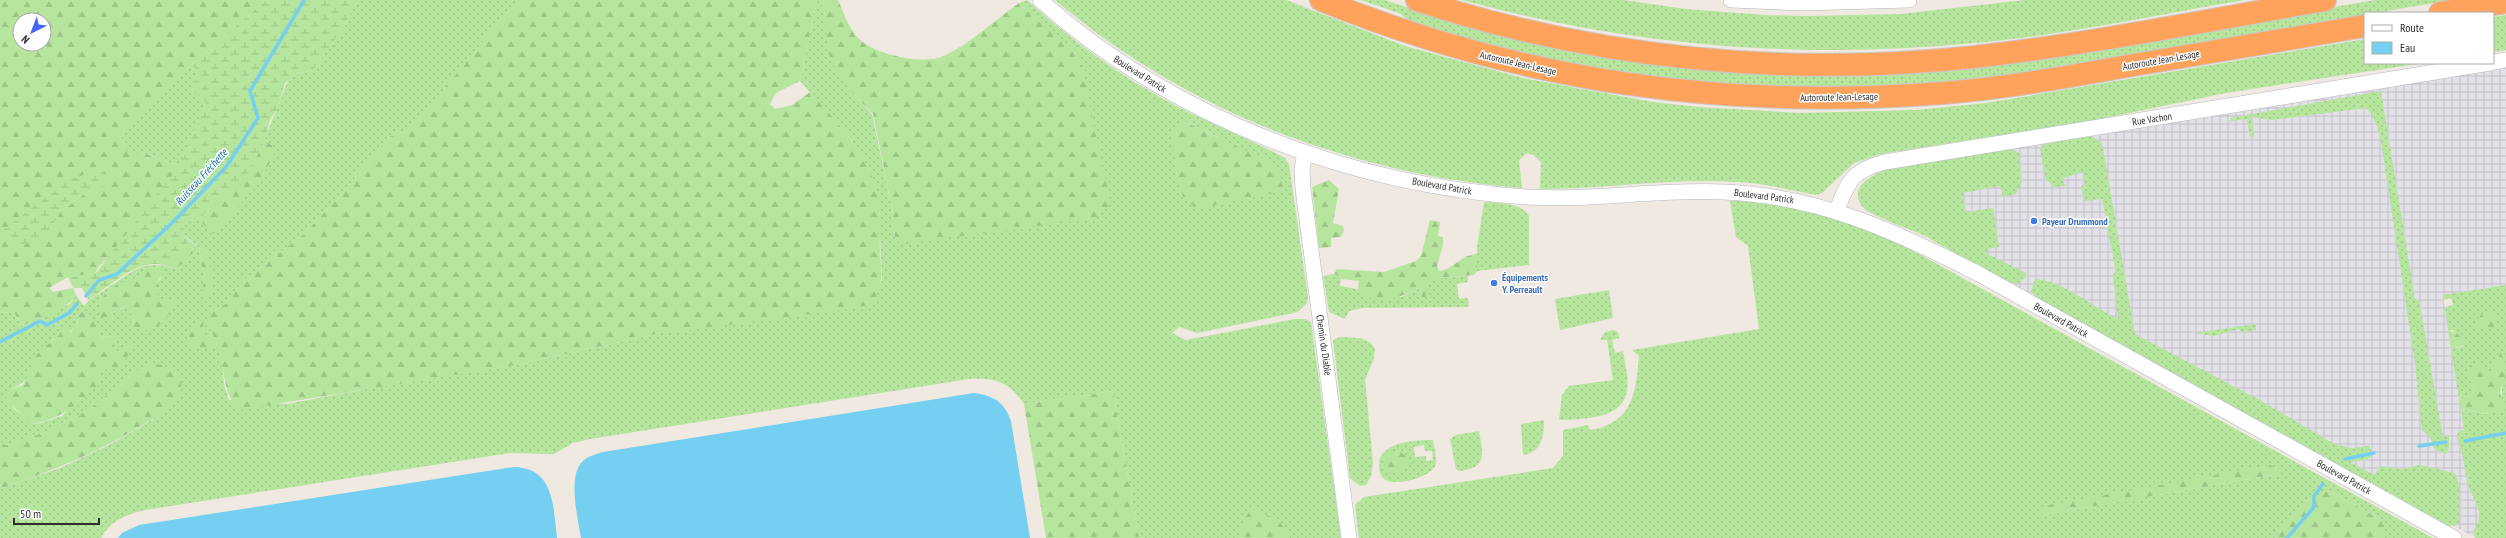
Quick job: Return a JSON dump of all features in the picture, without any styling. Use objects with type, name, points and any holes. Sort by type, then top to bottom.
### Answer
[{"type":"highway","name":"Autoroute Jean-Lesage","points":[[1321,0],[1438,42],[1529,66],[1640,87],[1710,95],[1772,98],[1876,97],[1985,89],[2364,26]]},
{"type":"highway","points":[[1417,0],[1505,26],[1634,51],[1722,61],[1829,64],[1909,62],[1991,55],[2325,0]]},
{"type":"highway","points":[[2446,12],[2506,2]]},
{"type":"street","name":"Boulevard Patrick","points":[[1040,0],[1086,38],[1158,85],[1217,116],[1304,153],[1370,172],[1479,193],[1551,198],[1722,192],[1779,197],[1837,210],[1898,234],[1979,274],[2454,538]]},
{"type":"street","points":[[1731,0],[1802,3],[1909,0]]},
{"type":"street","points":[[2494,62],[2506,60]]},
{"type":"street","name":"Rue Vachon","points":[[1837,210],[1850,180],[1863,170],[1885,162],[2484,64]]},
{"type":"street","name":"Chemin du Diable","points":[[1304,153],[1302,169],[1303,189],[1349,538]]},
{"type":"shaded area","points":[[2506,66],[2506,285],[2443,296],[2479,519],[2478,527],[2473,532],[2474,537],[2353,473],[1926,236],[1867,211],[1858,199],[1859,189],[1864,182],[1875,174],[1889,169]]},
{"type":"green space","points":[[0,0],[266,0],[193,63],[124,129],[121,138],[126,150],[134,154],[144,153],[179,166],[144,223],[98,267],[95,274],[68,277],[49,288],[53,292],[73,288],[76,295],[65,307],[22,326],[14,312],[0,313]],"holes":[[[69,180],[103,186],[87,192],[60,212],[46,237]]]},
{"type":"green space","points":[[266,0],[362,0],[353,6],[345,26],[313,70],[299,73],[285,83],[278,108],[270,120],[265,140],[252,167],[238,185],[201,217],[186,223],[182,234],[190,241],[166,266],[156,264],[146,265],[135,269],[125,274],[88,300],[82,288],[73,288],[68,277],[95,274],[179,166],[206,103],[192,91],[197,73],[193,63]]},
{"type":"green space","points":[[362,0],[525,0],[509,10],[411,129],[389,137],[340,196],[304,234],[243,281],[226,304],[212,311],[215,342],[222,354],[224,384],[229,400],[286,404],[389,385],[516,365],[656,334],[870,305],[882,280],[878,195],[868,167],[851,139],[800,81],[817,0],[824,0],[822,6],[848,88],[872,114],[893,213],[895,240],[1039,22],[1019,3],[1027,0],[1080,45],[1138,84],[1178,107],[1285,158],[1289,164],[1308,297],[1307,303],[1298,312],[1197,333],[1179,327],[1172,333],[1186,340],[1295,319],[1305,319],[1311,322],[1341,538],[1139,538],[1113,391],[1024,404],[1012,390],[1001,382],[987,379],[969,379],[590,439],[573,443],[554,454],[510,453],[145,510],[120,519],[109,527],[101,538],[0,538],[0,489],[60,468],[109,445],[154,419],[142,367],[87,411],[48,431],[6,445],[0,442],[0,313],[14,312],[22,326],[70,304],[76,295],[84,306],[91,298],[138,268],[155,265],[176,269],[198,246],[182,234],[186,223],[201,217],[203,224],[276,149],[265,140],[288,82],[296,75],[313,70],[345,26],[353,6]],"holes":[[[1181,120],[1220,138],[1196,209],[1188,199],[1178,178],[1175,156]],[[199,247],[208,253],[209,267],[202,294],[204,280]],[[145,273],[162,277],[157,283],[154,298],[161,303],[170,300],[133,326],[134,313],[128,305],[112,313],[113,321],[104,295]],[[84,311],[90,318],[95,338],[115,336],[113,342],[116,352],[124,350],[110,367],[99,372],[62,416],[41,423],[30,424],[24,416],[13,408],[10,390],[25,380],[42,353],[53,340],[74,329],[78,314]]]},
{"type":"green space","points":[[525,0],[817,0],[800,81],[776,93],[770,104],[775,109],[792,105],[810,92],[841,127],[868,166],[874,181],[880,210],[881,280],[875,299],[870,305],[765,321],[656,334],[516,365],[239,410],[233,402],[226,386],[220,352],[216,343],[210,349],[197,349],[187,344],[187,336],[192,327],[200,318],[203,321],[204,333],[215,341],[207,318],[212,311],[226,304],[243,281],[304,234],[340,196],[389,137],[411,129],[509,10]]},
{"type":"green space","points":[[824,0],[838,0],[854,33],[871,47],[896,56],[923,60],[935,59],[954,51],[1019,3],[1039,22],[1078,52],[1111,204],[1096,218],[902,244],[895,240],[893,213],[873,114],[848,88],[830,59],[822,5]]},
{"type":"green space","points":[[1055,0],[1286,0],[1405,46],[1523,78],[1653,102],[1698,107],[1799,113],[1916,110],[1986,103],[2364,39],[2364,64],[2416,64],[2226,93],[2095,120],[1881,154],[1854,163],[1822,193],[1816,195],[1758,184],[1724,181],[1671,182],[1540,189],[1541,162],[1533,155],[1527,153],[1519,160],[1522,188],[1458,180],[1395,168],[1334,152],[1274,130],[1215,105],[1159,74],[1106,39]]},
{"type":"green space","points":[[1360,0],[1385,0],[1448,21],[1570,52],[1698,69],[1752,74],[1816,74],[2100,47],[2375,0],[2452,0],[2381,12],[2364,12],[2364,15],[1977,80],[1856,88],[1763,88],[1668,81],[1508,52],[1416,25],[1399,13]]},
{"type":"green space","points":[[1462,0],[1624,0],[1685,9],[1764,15],[1806,16],[1901,14],[2025,0],[2245,0],[2042,35],[1974,43],[1909,48],[1844,50],[1780,49],[1716,45],[1652,38],[1589,29],[1525,16]]},
{"type":"green space","points":[[2506,15],[2506,50],[2494,52],[2494,17]]},
{"type":"green space","points":[[193,63],[197,73],[192,91],[206,103],[179,166],[144,153],[134,155],[126,150],[121,138],[124,129]]},
{"type":"green space","points":[[2381,91],[2415,300],[2419,300],[2443,437],[2449,435],[2449,448],[2446,454],[2434,449],[2430,437],[2422,430],[2415,363],[2380,135],[2373,116],[2366,108],[2272,120],[2252,117],[2254,136],[2250,137],[2247,119],[2231,121],[2230,118]]},
{"type":"green space","points":[[1181,120],[1273,163],[1280,174],[1283,191],[1196,209],[1183,196],[1176,171],[1172,133]]},
{"type":"green space","points":[[2091,136],[2102,143],[2135,334],[2265,403],[2334,444],[2351,448],[2369,446],[2373,455],[2366,460],[2350,462],[2374,475],[2381,466],[2402,469],[2420,465],[2455,473],[2459,485],[2460,522],[2454,526],[2449,526],[2035,296],[2031,291],[2035,279],[2056,284],[2078,295],[2118,319],[2113,274],[2116,273],[2102,199],[2084,201],[2081,186],[2085,185],[2083,172],[2063,178],[2065,186],[2054,187],[2046,180],[2040,150],[2043,144]]},
{"type":"green space","points":[[265,140],[276,149],[271,161],[249,194],[213,234],[203,224],[201,217],[238,183],[251,165]]},
{"type":"green space","points":[[2012,149],[2019,153],[2022,181],[2016,194],[2003,197],[2000,186],[1963,193],[1966,212],[1993,208],[1999,247],[1988,249],[1986,253],[2026,273],[2025,278],[2017,284],[2009,282],[1986,271],[1925,236],[1873,214],[1862,206],[1859,199],[1858,192],[1860,187],[1865,182],[1876,174],[1889,169]]},
{"type":"green space","points":[[100,169],[108,177],[103,187],[87,192],[60,212],[46,237],[23,245],[3,230],[69,180]]},
{"type":"green space","points":[[1329,180],[1339,189],[1333,223],[1343,226],[1344,231],[1341,237],[1331,238],[1331,247],[1319,248],[1312,187]]},
{"type":"green space","points":[[1730,201],[1774,205],[1817,214],[1860,228],[1901,244],[2433,538],[2385,538],[2385,522],[2329,490],[2306,501],[2275,538],[1359,538],[1355,505],[1364,497],[1553,468],[1563,456],[1563,430],[1588,425],[1590,430],[1605,426],[1616,420],[1624,413],[1630,404],[1634,393],[1638,369],[1639,356],[1632,350],[1759,329],[1748,246],[1736,237]],"holes":[[[2271,465],[2283,473],[2043,515],[2039,508]]]},
{"type":"green space","points":[[1484,202],[1509,204],[1521,208],[1529,216],[1529,265],[1477,271],[1477,248]]},
{"type":"green space","points":[[1430,220],[1440,222],[1438,236],[1443,237],[1443,245],[1437,266],[1439,271],[1449,268],[1466,257],[1477,254],[1477,271],[1474,275],[1440,278],[1428,283],[1425,298],[1422,298],[1420,288],[1396,298],[1379,300],[1372,299],[1364,295],[1358,289],[1359,281],[1341,279],[1341,277],[1334,274],[1337,269],[1384,272],[1416,261],[1421,256]]},
{"type":"green space","points":[[190,241],[199,247],[176,269],[166,266]]},
{"type":"green space","points":[[199,247],[208,253],[212,286],[207,303],[202,294],[204,280]]},
{"type":"green space","points":[[154,267],[163,273],[157,283],[161,290],[155,298],[161,303],[170,300],[175,302],[164,321],[159,326],[147,330],[133,326],[134,314],[127,314],[127,305],[112,313],[113,321],[101,317],[97,310],[104,295],[120,282],[132,280],[140,276],[149,268]]},
{"type":"green space","points":[[1334,274],[1341,277],[1340,286],[1401,297],[1420,288],[1422,298],[1428,283],[1439,278],[1468,276],[1468,282],[1457,284],[1459,299],[1468,298],[1469,307],[1363,308],[1349,311],[1345,319],[1329,312],[1323,276]]},
{"type":"green space","points":[[2506,285],[2506,538],[2475,538],[2473,532],[2477,525],[2479,512],[2469,488],[2457,438],[2458,432],[2464,430],[2461,409],[2487,414],[2501,401],[2503,378],[2497,355],[2492,371],[2485,372],[2477,362],[2468,373],[2474,389],[2473,395],[2459,399],[2451,349],[2464,346],[2453,330],[2448,330],[2445,307],[2453,305],[2451,298],[2443,300],[2443,295]]},
{"type":"green space","points":[[1609,290],[1613,318],[1560,330],[1555,299]]},
{"type":"green space","points":[[84,311],[99,329],[96,338],[115,336],[113,342],[116,352],[124,350],[130,341],[135,346],[118,369],[110,367],[99,372],[98,386],[66,411],[49,420],[29,424],[24,416],[5,400],[10,390],[23,385],[37,354],[59,335],[63,327],[71,332],[78,323],[78,314]]},
{"type":"green space","points":[[2496,313],[2498,328],[2478,327],[2475,322],[2481,315]]},
{"type":"green space","points":[[2256,324],[2256,330],[2242,332],[2239,329],[2214,336],[2195,333]]},
{"type":"green space","points":[[1614,330],[1618,332],[1619,338],[1612,340],[1615,353],[1623,351],[1627,373],[1627,390],[1622,403],[1616,409],[1607,414],[1588,418],[1559,420],[1562,395],[1569,386],[1613,380],[1607,340],[1600,340],[1605,332]]},
{"type":"green space","points":[[2448,330],[2458,334],[2465,345],[2451,349]]},
{"type":"green space","points":[[1340,337],[1360,338],[1371,343],[1375,349],[1374,358],[1365,380],[1373,463],[1371,476],[1366,485],[1360,486],[1350,478],[1333,340]]},
{"type":"green space","points":[[2501,352],[2505,376],[2500,392],[2505,410],[2495,413],[2483,413],[2461,409],[2459,399],[2473,395],[2474,389],[2468,373],[2472,364],[2477,362],[2485,372],[2492,371],[2497,355]]},
{"type":"green space","points":[[157,364],[174,371],[180,378],[181,382],[180,397],[166,411],[106,446],[89,454],[0,489],[0,442],[6,445],[48,431],[87,411],[142,367]]},
{"type":"green space","points":[[1113,391],[1139,538],[1046,538],[1024,404]]},
{"type":"green space","points":[[1544,420],[1541,442],[1538,447],[1534,451],[1523,455],[1521,424]]},
{"type":"green space","points":[[1479,431],[1482,453],[1479,463],[1475,467],[1459,471],[1456,469],[1450,439],[1456,435]]},
{"type":"green space","points":[[1433,440],[1436,464],[1433,469],[1420,477],[1402,482],[1387,481],[1383,478],[1379,469],[1379,463],[1381,456],[1386,450],[1409,441]],"holes":[[[1424,445],[1425,451],[1432,451],[1433,460],[1426,461],[1426,456],[1415,457],[1414,447]]]},
{"type":"green space","points":[[1390,452],[1401,452],[1413,463],[1398,473],[1383,470],[1384,458]]},
{"type":"green space","points":[[2271,465],[2283,473],[2043,515],[2038,507]]},
{"type":"green space","points":[[2329,490],[2385,522],[2385,538],[2275,538],[2306,501]]},
{"type":"green space","points":[[1252,509],[1279,520],[1290,538],[1241,538],[1240,530],[1242,522]]},
{"type":"water","points":[[974,393],[988,396],[998,401],[1005,409],[1011,421],[1030,538],[581,538],[575,498],[576,476],[578,468],[583,461],[592,455]]},
{"type":"water","points":[[514,467],[527,469],[537,474],[545,482],[552,502],[557,538],[118,538],[122,533],[139,525]]},
{"type":"waterway","name":"Ruisseau Fréchette","points":[[86,296],[99,280],[117,274],[173,222],[226,167],[258,118],[250,91],[304,0]]},
{"type":"waterway","name":"Ruisseau Fréchette","points":[[0,342],[40,321],[47,325],[69,313],[77,304]]},
{"type":"waterway","points":[[2465,441],[2506,433]]},
{"type":"waterway","points":[[2419,446],[2446,442]]},
{"type":"waterway","points":[[2345,459],[2374,453]]},
{"type":"waterway","points":[[2287,538],[2314,507],[2314,496],[2323,484]]},
{"type":"place","name":"Payeur Drummond","points":[[2034,221]]},
{"type":"place","name":"Équipements Y. Perreault","points":[[1494,283]]}]
